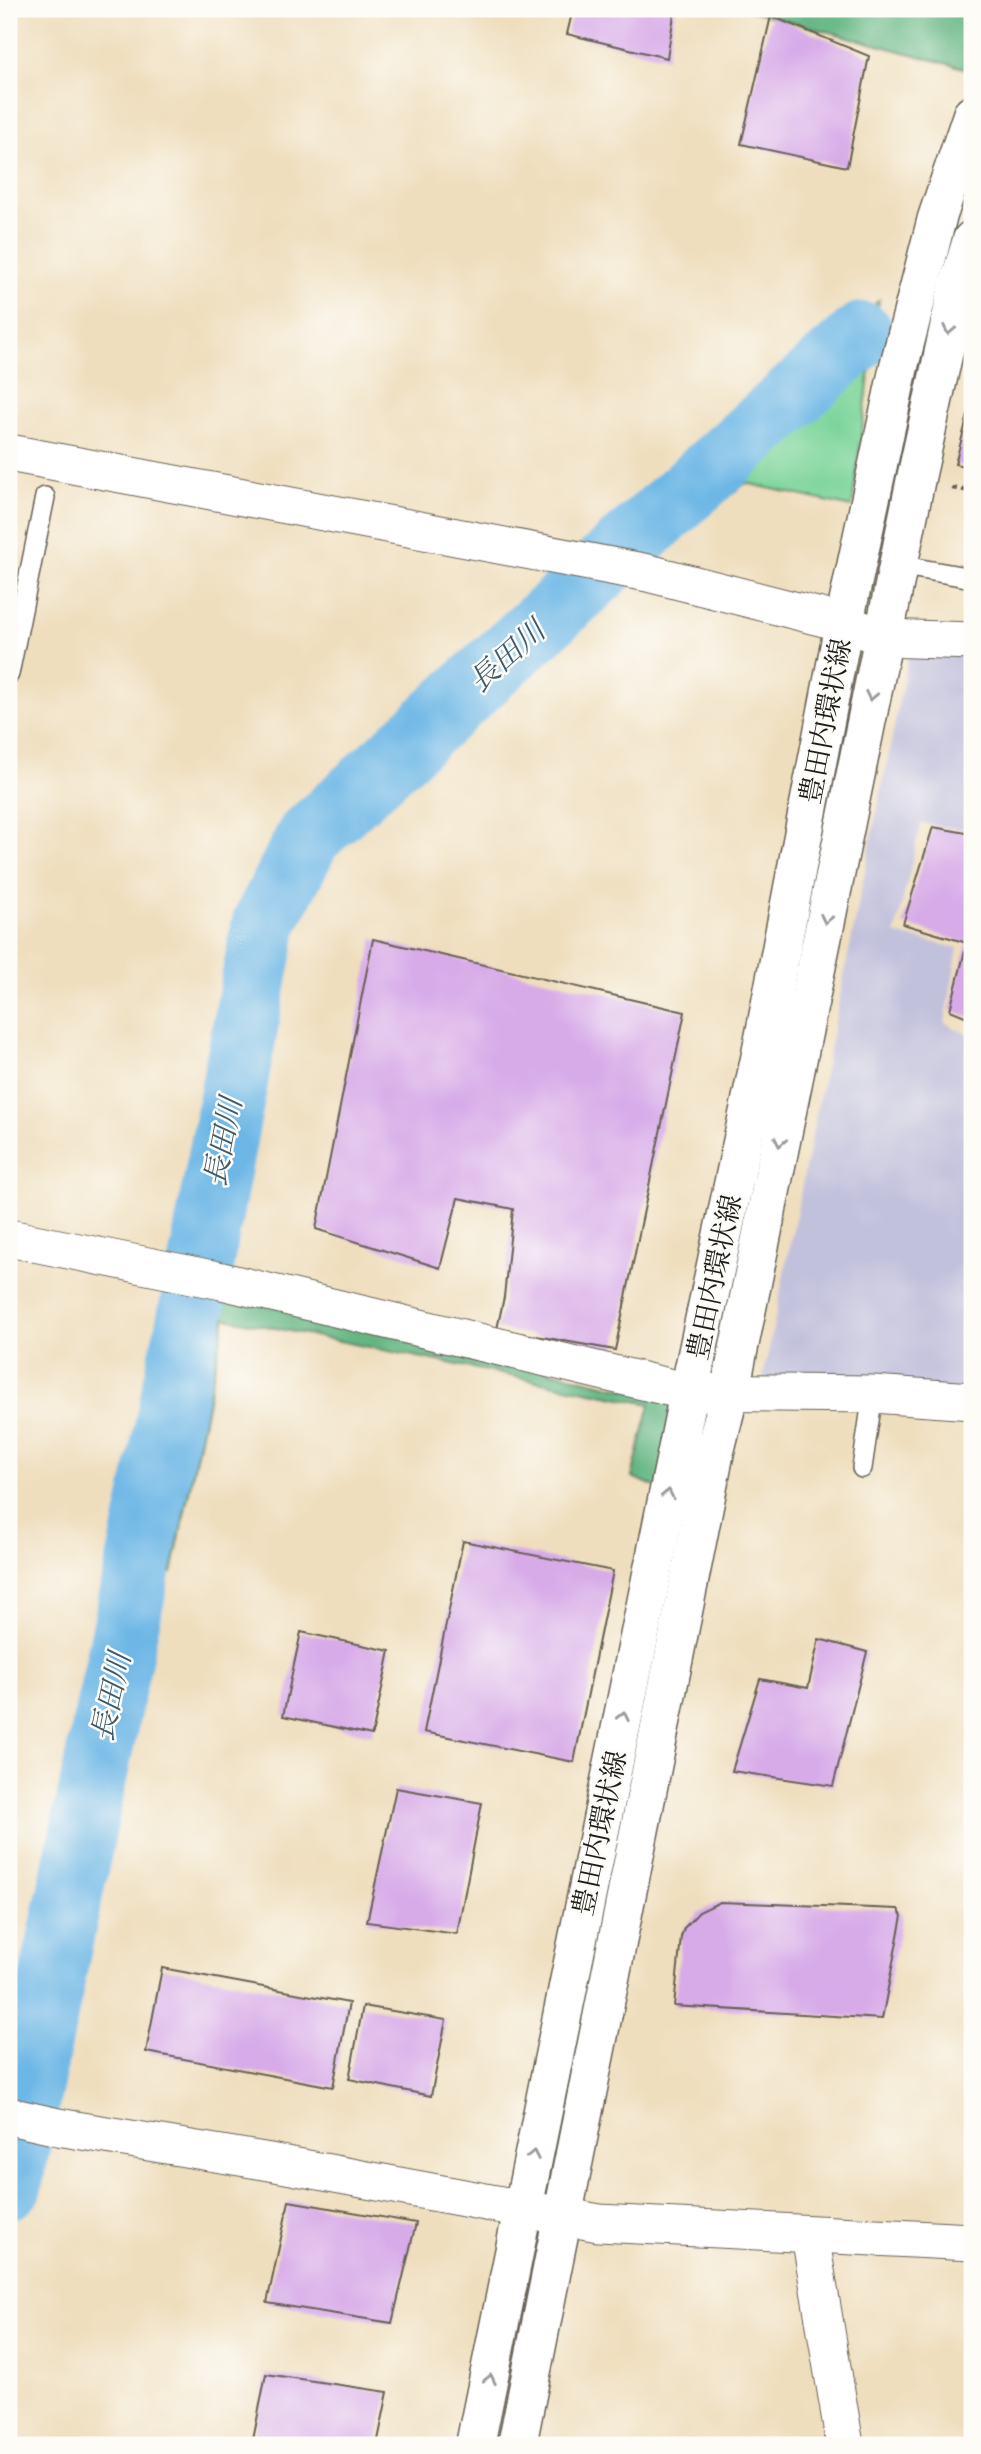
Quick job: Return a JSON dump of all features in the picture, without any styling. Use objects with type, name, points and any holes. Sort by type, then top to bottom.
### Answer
[{"type":"street","name":"豊田内環状線","points":[[475,2445],[689,1392],[761,1054],[844,623],[917,290],[937,218],[972,114]]},
{"type":"street","name":"豊田内環状線","points":[[517,2445],[715,1451],[730,1391],[898,565],[958,287],[972,240]]},
{"type":"street","points":[[9,453],[648,573],[844,623],[884,638],[972,641]]},
{"type":"street","points":[[9,1238],[222,1281],[689,1392],[873,1394],[972,1401]]},
{"type":"street","points":[[9,2116],[58,2127],[270,2162],[599,2222],[972,2242]]},
{"type":"street","points":[[810,2235],[845,2445]]},
{"type":"lane","points":[[9,674],[45,497]]},
{"type":"lane","points":[[898,565],[972,578]]},
{"type":"lane","points":[[862,1468],[873,1394]]},
{"type":"shaded area","points":[[910,648],[972,655],[972,831],[921,823],[895,934],[958,948],[945,1023],[972,1036],[972,1396],[762,1383]]},
{"type":"green space","points":[[744,9],[972,9],[972,68],[971,70]]},
{"type":"green space","points":[[879,300],[852,507],[746,483],[639,566],[600,551]]},
{"type":"green space","points":[[214,1291],[675,1401],[658,1488],[632,1477],[650,1404],[225,1318],[172,1573],[153,1565]]},
{"type":"building","points":[[573,9],[675,9],[667,58],[567,34]]},
{"type":"building","points":[[771,16],[869,56],[847,167],[741,144]]},
{"type":"building","points":[[972,404],[972,468],[955,464]]},
{"type":"building","points":[[933,827],[972,834],[972,1019],[950,1010],[967,943],[903,924]]},
{"type":"building","points":[[373,939],[685,1012],[615,1350],[497,1329],[504,1297],[513,1209],[458,1198],[440,1268],[316,1229]]},
{"type":"building","points":[[463,1541],[613,1571],[574,1762],[424,1732]]},
{"type":"building","points":[[301,1632],[390,1651],[372,1735],[283,1716]]},
{"type":"building","points":[[819,1639],[867,1652],[833,1786],[732,1771],[760,1679],[808,1688]]},
{"type":"building","points":[[396,1788],[482,1803],[457,1934],[367,1922]]},
{"type":"building","points":[[720,1902],[898,1909],[902,1916],[882,2019],[674,2006],[684,1928],[699,1912]]},
{"type":"building","points":[[162,1968],[349,2003],[333,2087],[146,2052]]},
{"type":"building","points":[[363,2006],[446,2020],[431,2096],[349,2079]]},
{"type":"building","points":[[289,2201],[416,2223],[392,2323],[267,2303]]},
{"type":"building","points":[[266,2374],[388,2392],[377,2445],[252,2445]]},
{"type":"waterway","name":"長田川","points":[[9,2186],[195,1294],[265,922],[309,836],[862,335]]}]
